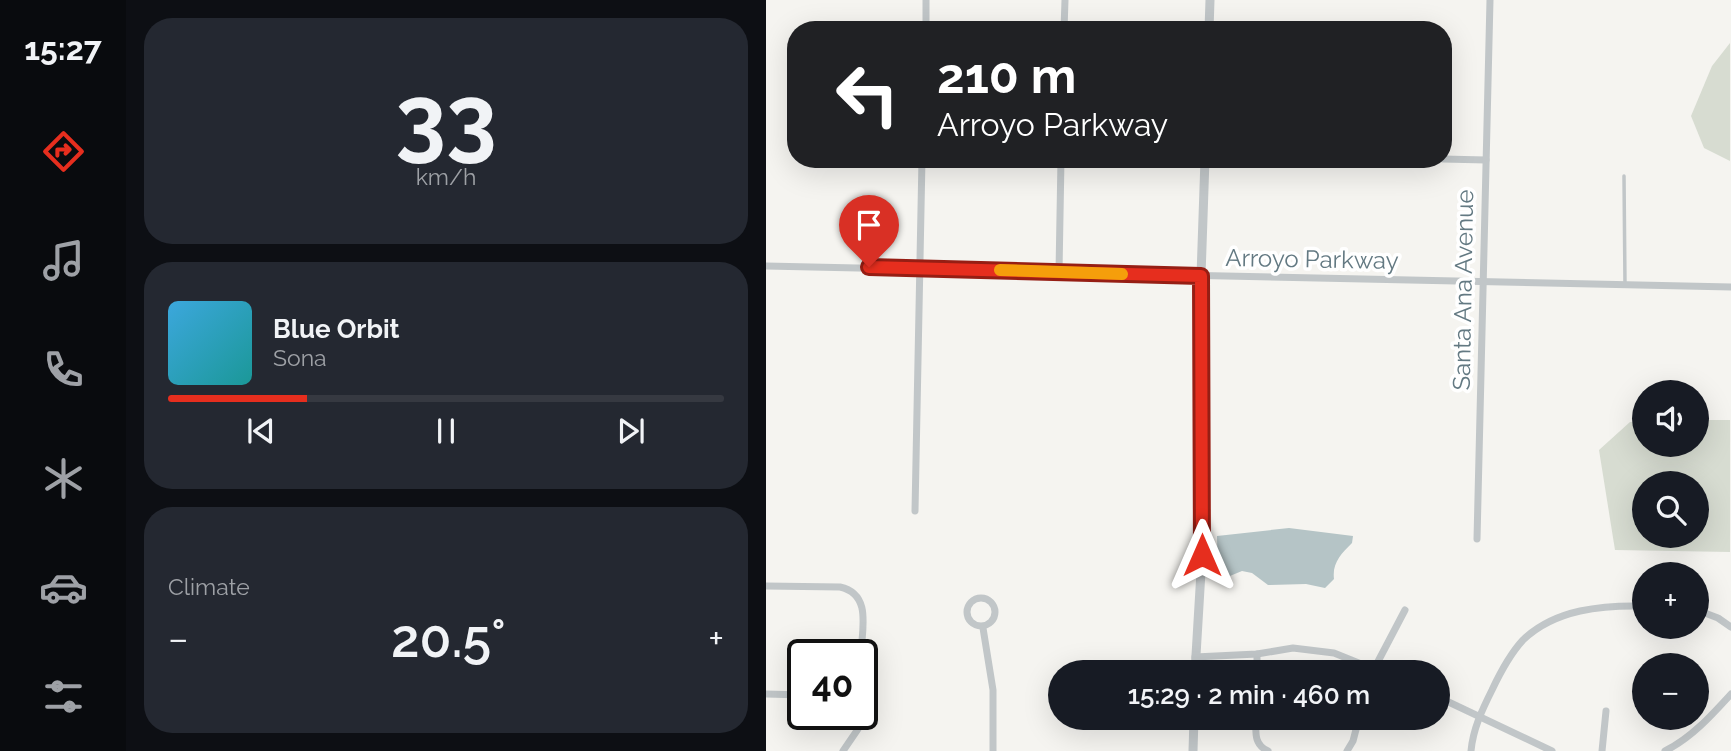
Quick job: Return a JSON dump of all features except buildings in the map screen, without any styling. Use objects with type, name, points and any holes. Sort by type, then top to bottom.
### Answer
[{"type":"street","points":[[926,0],[926,21]]},
{"type":"street","points":[[1065,0],[1065,21]]},
{"type":"street","points":[[1209,21],[1210,0]]},
{"type":"street","name":"Santa Ana Avenue","points":[[1477,539],[1490,0]]},
{"type":"street","points":[[1452,159],[1486,159]]},
{"type":"street","points":[[915,511],[922,168]]},
{"type":"street","points":[[1059,272],[1061,168]]},
{"type":"street","points":[[1205,168],[1201,276],[1202,555],[1195,657],[1257,654],[1293,648],[1334,653],[1350,660]]},
{"type":"street","name":"Arroyo Parkway","points":[[766,266],[1730,287]]},
{"type":"street","points":[[766,586],[850,589],[863,607],[862,639]]},
{"type":"street","points":[[977,598],[990,600],[994,606],[993,619],[983,628],[967,617],[969,605],[977,598]]},
{"type":"street","points":[[1471,751],[1479,716],[1511,656],[1524,639],[1548,622],[1573,611],[1632,606]]},
{"type":"street","points":[[1381,660],[1405,610]]},
{"type":"street","points":[[1709,615],[1730,627]]},
{"type":"street","points":[[983,628],[993,690],[993,751]]},
{"type":"street","points":[[1257,654],[1257,660]]},
{"type":"street","points":[[766,694],[787,695]]},
{"type":"street","points":[[1665,751],[1681,743],[1708,719],[1730,694]]},
{"type":"street","points":[[1450,703],[1552,751]]},
{"type":"street","points":[[1602,751],[1606,711]]},
{"type":"street","points":[[843,751],[857,730]]},
{"type":"street","points":[[1193,751],[1194,730]]},
{"type":"street","points":[[1256,730],[1256,739],[1262,748],[1268,751]]},
{"type":"street","points":[[1347,751],[1356,730]]},
{"type":"lane","points":[[1624,176],[1625,285]]},
{"type":"shaded area","points":[[1730,43],[1730,161],[1704,148],[1691,116],[1712,66]]},
{"type":"shaded area","points":[[1709,420],[1730,420],[1730,552],[1615,550],[1599,450],[1630,422],[1632,457],[1709,457]]},
{"type":"shaded area","points":[[1289,528],[1353,536],[1352,543],[1336,563],[1334,579],[1325,588],[1306,584],[1268,585],[1252,573],[1242,571],[1218,578],[1217,536]]},
{"type":"slow traffic","points":[[1000,270],[1122,274]]},
{"type":"route","points":[[869,267],[1201,276],[1202,555]]}]
